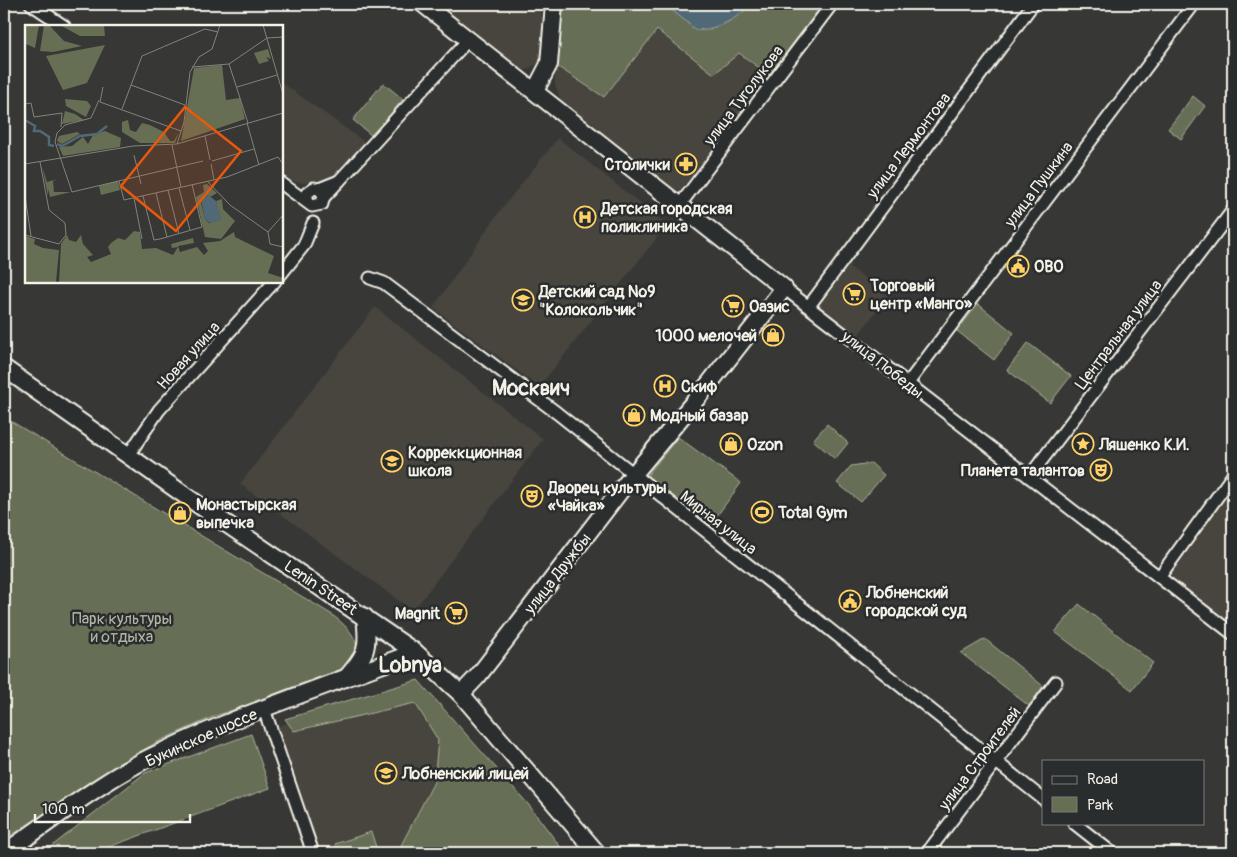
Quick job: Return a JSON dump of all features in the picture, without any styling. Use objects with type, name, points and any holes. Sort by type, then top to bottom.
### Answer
[{"type":"street","points":[[31,4],[62,25]]},
{"type":"street","name":"улица Победы","points":[[423,4],[784,288],[1233,634]]},
{"type":"street","points":[[535,91],[549,64],[554,4]]},
{"type":"street","name":"улица Туголукова","points":[[679,206],[832,4]]},
{"type":"street","name":"улица Лермонтова","points":[[809,306],[1033,4]]},
{"type":"street","name":"улица Пушкина","points":[[908,383],[1194,4]]},
{"type":"street","points":[[282,273],[304,245],[313,223],[316,197],[338,181],[468,40]]},
{"type":"street","points":[[282,182],[316,197]]},
{"type":"street","name":"Центральная улица","points":[[1029,477],[1233,210]]},
{"type":"street","name":"Мирная улица","points":[[370,278],[384,283],[549,407],[1042,799]]},
{"type":"street","name":"Новая улица","points":[[129,454],[160,410],[274,282]]},
{"type":"street","name":"улица Дружбы","points":[[460,694],[478,676],[633,475],[784,288]]},
{"type":"street","name":"Lenin Street","points":[[4,368],[129,454],[190,499],[415,652],[460,694],[597,853]]},
{"type":"street","points":[[1160,576],[1233,475]]},
{"type":"street","points":[[346,679],[360,662],[368,642],[365,617]]},
{"type":"street","name":"Букинское шоссе","points":[[4,853],[116,778],[156,754],[264,709],[415,652]]},
{"type":"street","name":"улица Строителей","points":[[927,853],[1056,682]]},
{"type":"street","points":[[264,709],[313,853]]},
{"type":"street","points":[[1075,824],[1112,853]]},
{"type":"shaded area","points":[[431,4],[540,4],[545,39],[539,63],[526,70],[519,68]]},
{"type":"shaded area","points":[[657,30],[698,63],[738,53],[769,75],[680,191],[671,188],[561,100],[555,85],[555,65],[604,97]]},
{"type":"shaded area","points":[[282,83],[366,143],[340,173],[330,179],[305,183],[295,182],[282,176]]},
{"type":"shaded area","points":[[558,138],[667,225],[539,387],[433,308],[502,208]]},
{"type":"shaded area","points":[[844,263],[888,295],[857,337],[814,303]]},
{"type":"shaded area","name":"Корреккционная школа","points":[[375,307],[543,439],[413,611],[240,484]]},
{"type":"shaded area","points":[[1223,498],[1233,506],[1233,628],[1172,581],[1175,564]]},
{"type":"shaded area","name":"Лобненский лицей","points":[[396,690],[441,718],[489,853],[317,853],[275,727]]},
{"type":"green space","points":[[560,4],[665,4],[696,30],[709,30],[728,22],[751,4],[823,4],[769,75],[739,53],[714,74],[657,30],[604,97],[555,65]]},
{"type":"green space","points":[[383,83],[403,99],[372,136],[353,120]]},
{"type":"green space","points":[[1193,96],[1205,106],[1181,139],[1168,129]]},
{"type":"green space","points":[[978,304],[1014,333],[994,360],[957,331]]},
{"type":"green space","points":[[1028,343],[1071,376],[1050,403],[1007,370]]},
{"type":"green space","name":"Парк культуры и отдыха","points":[[4,417],[331,614],[352,634],[357,644],[358,650],[345,672],[215,716],[157,742],[116,766],[4,840]]},
{"type":"green space","points":[[827,424],[848,443],[835,459],[813,440]]},
{"type":"green space","points":[[678,437],[741,483],[708,528],[646,477]]},
{"type":"green space","points":[[871,463],[884,475],[861,502],[837,483],[851,466]]},
{"type":"green space","points":[[1079,604],[1153,663],[1132,690],[1055,632]]},
{"type":"green space","points":[[985,639],[1043,686],[1029,706],[961,653]]},
{"type":"green space","points":[[418,680],[528,804],[565,853],[397,853],[434,782],[438,740],[415,703],[294,731],[285,719]]},
{"type":"green space","points":[[251,734],[270,788],[92,853],[43,853],[145,773]]},
{"type":"green space","points":[[371,832],[378,853],[338,853],[335,844]]},
{"type":"water","points":[[665,4],[751,4],[726,23],[696,30]]},
{"type":"place","name":"Столички","points":[[686,164]]},
{"type":"place","name":"Детская городская поликлиника","points":[[585,217]]},
{"type":"place","name":"ОВО","points":[[1018,266]]},
{"type":"place","name":"Торговый центр «Манго»","points":[[854,294]]},
{"type":"place","name":"Детский сад №9 \"Колокольчик\"","points":[[523,300]]},
{"type":"place","name":"Оазис","points":[[733,306]]},
{"type":"place","name":"1000 мелочей","points":[[773,335]]},
{"type":"place","name":"Скиф","points":[[665,386]]},
{"type":"place","name":"Модный базар","points":[[634,415]]},
{"type":"place","name":"Ozon","points":[[731,444]]},
{"type":"place","name":"Ляшенко К.И.","points":[[1083,444]]},
{"type":"place","name":"Корреккционная школа","points":[[392,461]]},
{"type":"place","name":"Планета талантов","points":[[1101,470]]},
{"type":"place","name":"Дворец культуры «Чайка»","points":[[532,496]]},
{"type":"place","name":"Total Gym","points":[[762,512]]},
{"type":"place","name":"Монастырская выпечка","points":[[180,513]]},
{"type":"place","name":"Лобненский городской суд","points":[[850,601]]},
{"type":"place","name":"Magnit","points":[[456,613]]},
{"type":"place","name":"Лобненский лицей","points":[[386,773]]},
{"type":"district","name":"Москвич","points":[[531,388]]},
{"type":"district","name":"Lobnya","points":[[410,665]]}]
